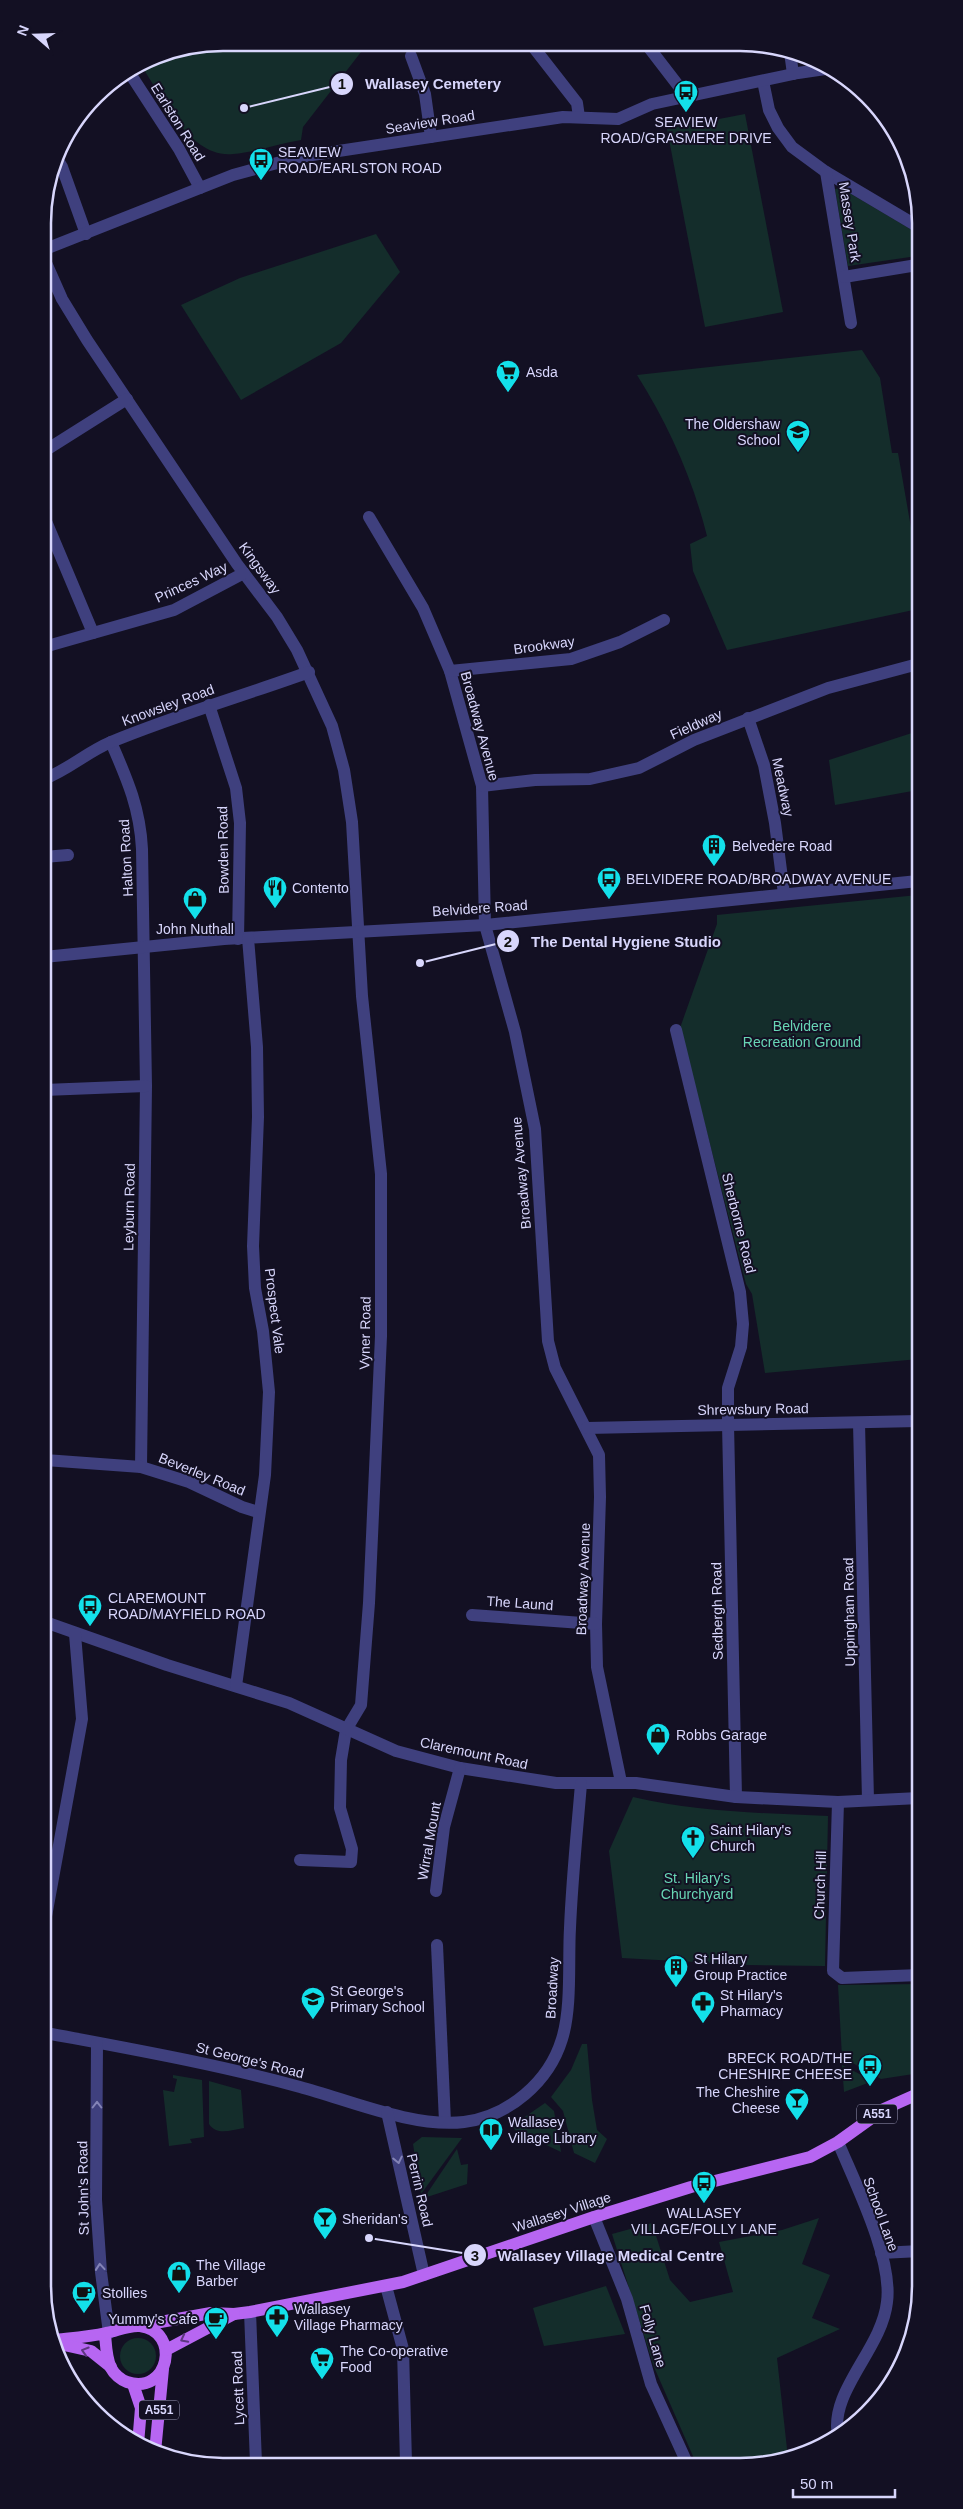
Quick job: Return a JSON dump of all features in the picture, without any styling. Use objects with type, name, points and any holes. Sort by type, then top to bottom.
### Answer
[{"type":"main road","name":"A551","points":[[838,2142],[884,2108],[911,2097]]},
{"type":"main road","name":"Wallasey Village","points":[[138,2326],[197,2314],[250,2312],[386,2286],[691,2187],[810,2156],[838,2142]]},
{"type":"main road","name":"Wallasey Village","points":[[166,2350],[234,2314]]},
{"type":"main road","points":[[60,2341],[138,2326],[148,2328],[156,2333],[166,2350],[163,2369],[150,2381],[133,2384],[124,2381],[111,2367],[91,2351],[61,2344]]},
{"type":"main road","points":[[107,2333],[111,2367]]},
{"type":"main road","name":"A551","points":[[156,2444],[163,2369]]},
{"type":"main road","name":"A551","points":[[133,2384],[141,2408],[139,2435]]},
{"type":"street","points":[[536,51],[577,102],[579,117]]},
{"type":"street","points":[[652,51],[687,97]]},
{"type":"street","points":[[411,56],[425,94],[431,137]]},
{"type":"street","points":[[791,59],[793,74]]},
{"type":"street","name":"Seaview Road","points":[[52,247],[200,188],[264,165],[564,117],[618,119],[652,104],[818,70]]},
{"type":"street","name":"Earlston Road","points":[[132,77],[179,149],[200,188]]},
{"type":"street","name":"Massey Park","points":[[763,81],[769,110],[778,128],[792,147],[826,172],[912,223]]},
{"type":"street","points":[[61,166],[86,234]]},
{"type":"street","name":"Massey Park","points":[[826,172],[851,323]]},
{"type":"street","name":"Massey Park","points":[[844,277],[912,266]]},
{"type":"street","name":"Kingsway","points":[[52,276],[62,299],[244,573],[277,618],[309,672],[332,726],[344,770],[352,822],[357,933]]},
{"type":"street","points":[[52,446],[127,399]]},
{"type":"street","name":"Broadway Avenue","points":[[369,516],[423,608],[450,671],[482,786],[485,924],[515,1032],[535,1129],[548,1340],[558,1376],[587,1428],[599,1455],[597,1667],[621,1782]]},
{"type":"street","points":[[52,535],[93,633]]},
{"type":"street","name":"Princes Way","points":[[52,645],[174,610],[244,573]]},
{"type":"street","name":"Brookway","points":[[450,671],[571,659],[620,642],[664,620]]},
{"type":"street","name":"Fieldway","points":[[482,786],[536,780],[590,778],[638,768],[694,740],[828,688],[912,666]]},
{"type":"street","name":"Knowsley Road","points":[[52,776],[95,749],[112,742],[210,705],[309,672]]},
{"type":"street","name":"Bowden Road","points":[[210,705],[236,788],[240,824],[243,938]]},
{"type":"street","name":"Meadway","points":[[748,718],[764,765],[775,823],[784,894]]},
{"type":"street","name":"Halton Road","points":[[112,742],[141,822],[144,948]]},
{"type":"street","points":[[52,856],[68,855]]},
{"type":"street","name":"Belvidere Road","points":[[52,955],[243,938],[357,933],[485,924],[912,882]]},
{"type":"street","name":"Vyner Road","points":[[346,1730],[361,1705],[381,1336],[380,1174],[357,933]]},
{"type":"street","name":"Prospect Vale","points":[[236,1686],[264,1475],[269,1392],[264,1331],[255,1288],[253,1246],[258,1108],[257,1047],[243,938]]},
{"type":"street","name":"Leyburn Road","points":[[141,1466],[146,1086],[144,948]]},
{"type":"street","name":"Sherborne Road","points":[[676,1030],[740,1292],[741,1339],[728,1388],[728,1424]]},
{"type":"street","points":[[52,1090],[146,1086]]},
{"type":"street","name":"Shrewsbury Road","points":[[587,1428],[911,1421]]},
{"type":"street","name":"Uppingham Road","points":[[860,1423],[868,1800]]},
{"type":"street","name":"Sedbergh Road","points":[[728,1424],[736,1797]]},
{"type":"street","name":"Beverley Road","points":[[51,1460],[141,1466],[189,1482],[242,1507],[258,1512]]},
{"type":"street","name":"The Laund","points":[[472,1614],[596,1624]]},
{"type":"street","name":"Claremount Road","points":[[51,1625],[75,1634],[289,1703],[396,1751],[460,1768],[556,1783],[621,1782],[736,1797],[838,1802],[911,1798]]},
{"type":"street","points":[[51,1893],[82,1719],[75,1634]]},
{"type":"street","points":[[300,1860],[351,1862],[352,1849],[340,1808],[341,1760],[346,1730]]},
{"type":"street","name":"Wirral Mount","points":[[436,1891],[444,1826],[460,1768]]},
{"type":"street","name":"Broadway","points":[[445,2122],[473,2120],[508,2107],[534,2088],[550,2065],[562,2038],[567,2010],[572,1865],[581,1784]]},
{"type":"street","name":"Church Hill","points":[[838,1802],[833,1971],[842,1978],[911,1976]]},
{"type":"street","points":[[438,1945],[445,2122]]},
{"type":"street","name":"St George's Road","points":[[51,2034],[198,2062],[387,2112],[420,2120],[445,2122]]},
{"type":"street","name":"St John's Road","points":[[97,2043],[96,2200],[107,2333]]},
{"type":"street","name":"Perrin Road","points":[[387,2112],[424,2275]]},
{"type":"street","name":"School Lane","points":[[836,2428],[838,2408],[877,2338],[884,2320],[888,2300],[886,2276],[881,2253],[838,2142]]},
{"type":"street","name":"Folly Lane","points":[[594,2217],[627,2298],[651,2384],[685,2458]]},
{"type":"street","points":[[881,2253],[911,2251]]},
{"type":"street","points":[[386,2286],[402,2349],[406,2458]]},
{"type":"street","name":"Lycett Road","points":[[250,2312],[256,2458]]},
{"type":"green space","points":[[223,51],[362,51],[303,127],[301,140],[250,152],[218,153],[203,146],[190,136],[168,108],[144,70],[168,60],[201,53]]},
{"type":"green space","points":[[745,114],[783,312],[705,327],[667,129]]},
{"type":"green space","points":[[841,188],[912,230],[912,257],[848,266],[835,189]]},
{"type":"green space","points":[[376,234],[400,272],[341,343],[241,400],[181,305],[240,278]]},
{"type":"green space","name":"The Oldershaw School","points":[[862,350],[880,378],[892,453],[898,453],[912,533],[912,610],[727,650],[693,571],[690,544],[707,536],[701,514],[678,452],[649,394],[637,375]]},
{"type":"green space","points":[[912,733],[912,791],[835,805],[829,760]]},
{"type":"green space","name":"Belvidere Recreation Ground","points":[[912,896],[911,1360],[765,1373],[752,1294],[746,1284],[680,1028],[717,924],[717,915]]},
{"type":"green space","name":"St. Hilary's Churchyard","points":[[633,1797],[705,1809],[828,1816],[825,1966],[749,1965],[622,1958],[609,1851]]},
{"type":"green space","points":[[911,1984],[911,2074],[881,2079],[842,2057],[838,1985]]},
{"type":"green space","points":[[582,2044],[587,2044],[592,2100],[597,2130],[607,2139],[595,2163],[574,2153],[563,2111],[551,2097],[571,2070]]},
{"type":"green space","points":[[842,2065],[873,2081],[844,2092]]},
{"type":"green space","points":[[173,2075],[202,2080],[204,2137],[190,2139],[192,2143],[169,2146],[163,2090],[174,2092],[177,2079],[173,2078]]},
{"type":"green space","points":[[209,2081],[241,2090],[244,2128],[220,2131],[212,2128],[209,2124]]},
{"type":"green space","points":[[545,2103],[554,2111],[561,2152],[515,2130],[513,2125]]},
{"type":"green space","points":[[422,2137],[462,2138],[421,2194],[413,2144]]},
{"type":"green space","points":[[457,2149],[461,2165],[468,2164],[467,2184],[424,2198]]},
{"type":"green space","points":[[819,2218],[802,2264],[830,2275],[812,2318],[840,2329],[777,2358],[787,2451],[740,2458],[694,2458],[654,2367],[612,2234],[652,2223],[670,2280],[690,2302],[733,2292],[719,2242],[782,2230]]},
{"type":"green space","points":[[606,2286],[625,2334],[544,2346],[533,2308]]},
{"type":"green space","points":[[138,2338],[145,2339],[151,2343],[155,2349],[155,2363],[151,2369],[145,2373],[138,2374],[131,2373],[125,2369],[121,2363],[120,2356],[121,2349],[125,2343],[131,2339]]},
{"type":"place","name":"Wallasey Cemetery","points":[[244,108]]},
{"type":"place","name":"SEAVIEW ROAD/GRASMERE DRIVE","points":[[686,113]]},
{"type":"place","name":"SEAVIEW ROAD/EARLSTON ROAD","points":[[261,181]]},
{"type":"place","name":"Asda","points":[[508,393]]},
{"type":"place","name":"The Oldershaw School","points":[[798,453]]},
{"type":"place","name":"Belvedere Road","points":[[714,867]]},
{"type":"place","name":"BELVIDERE ROAD/BROADWAY AVENUE","points":[[609,900]]},
{"type":"place","name":"Contento","points":[[275,909]]},
{"type":"place","name":"John Nuthall","points":[[195,920]]},
{"type":"place","name":"The Dental Hygiene Studio","points":[[420,963]]},
{"type":"place","name":"CLAREMOUNT ROAD/MAYFIELD ROAD","points":[[90,1627]]},
{"type":"place","name":"Robbs Garage","points":[[658,1756]]},
{"type":"place","name":"Saint Hilary's Church","points":[[693,1859]]},
{"type":"place","name":"St Hilary Group Practice","points":[[676,1988]]},
{"type":"place","name":"St George's Primary School","points":[[313,2020]]},
{"type":"place","name":"St Hilary's Pharmacy","points":[[703,2024]]},
{"type":"place","name":"BRECK ROAD/THE CHESHIRE CHEESE","points":[[870,2087]]},
{"type":"place","name":"The Cheshire Cheese","points":[[797,2121]]},
{"type":"place","name":"Wallasey Village Library","points":[[491,2151]]},
{"type":"place","name":"WALLASEY VILLAGE/FOLLY LANE","points":[[704,2204]]},
{"type":"place","name":"Wallasey Village Medical Centre","points":[[369,2238]]},
{"type":"place","name":"Sheridan's","points":[[325,2240]]},
{"type":"place","name":"The Village Barber","points":[[179,2294]]},
{"type":"place","name":"Stollies","points":[[84,2314]]},
{"type":"place","name":"Wallasey Village Pharmacy","points":[[277,2338]]},
{"type":"place","name":"Yummy's Cafe","points":[[216,2340]]},
{"type":"place","name":"The Co-operative Food","points":[[322,2380]]}]
